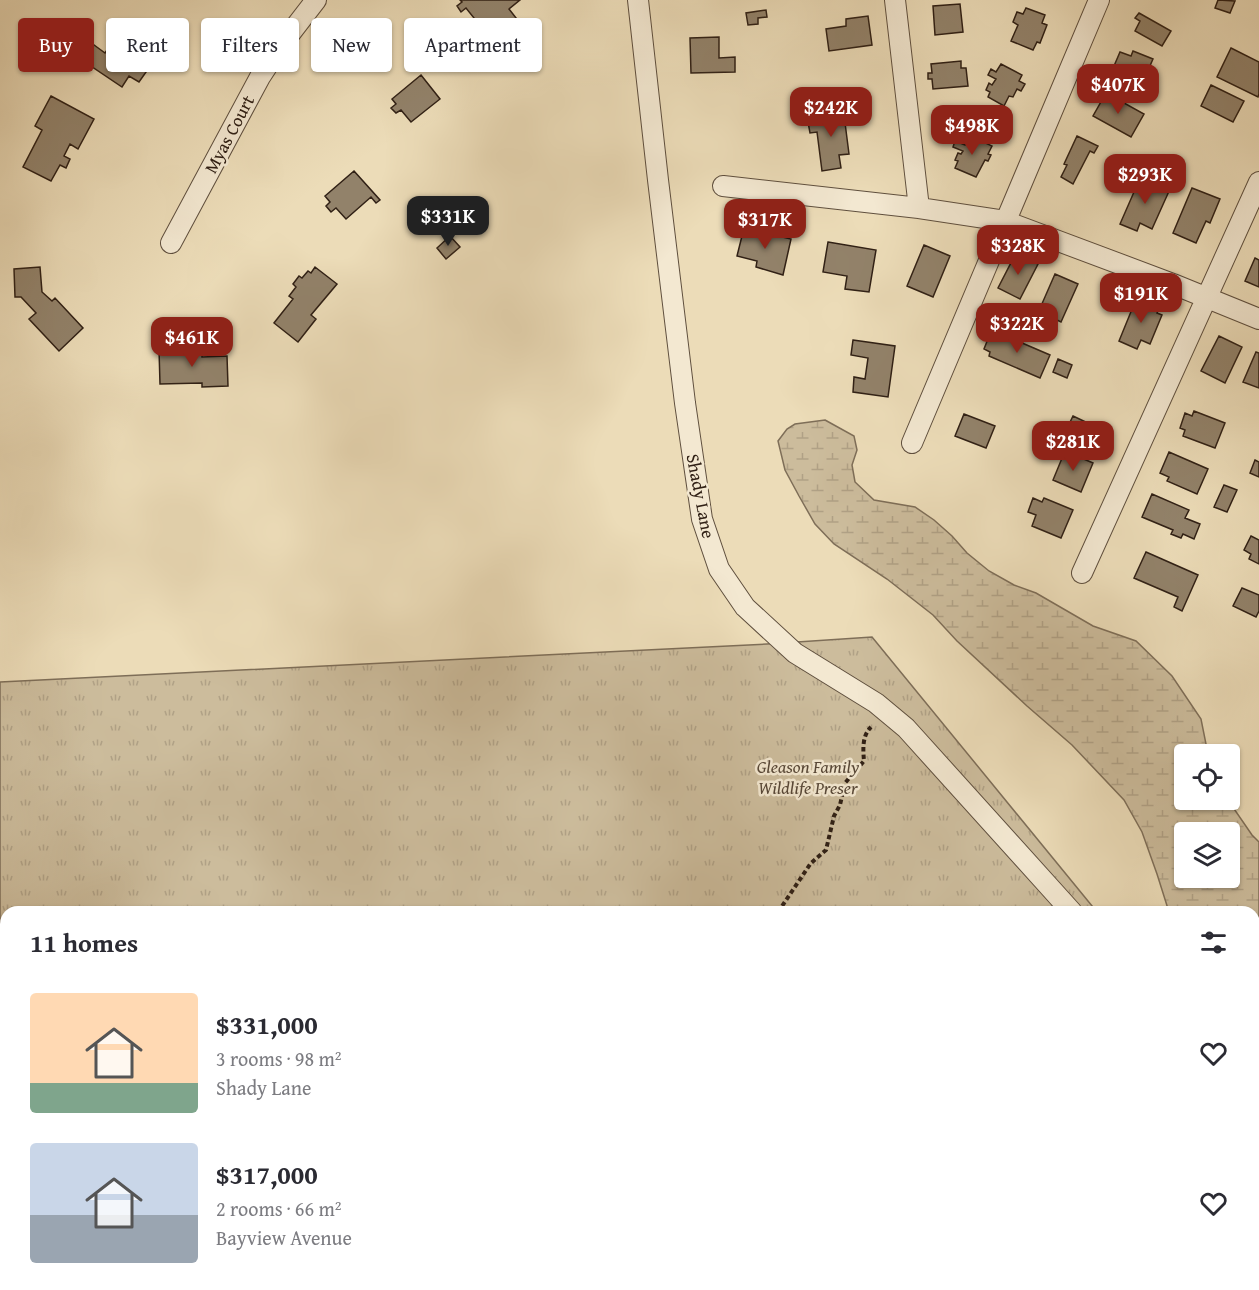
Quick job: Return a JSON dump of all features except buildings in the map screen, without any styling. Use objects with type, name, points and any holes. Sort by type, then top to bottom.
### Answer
[{"type":"street","name":"Myas Court","points":[[171,243],[260,77],[316,0]]},
{"type":"street","name":"Shady Lane","points":[[638,0],[685,403],[702,519],[719,569],[745,607],[795,652],[876,703],[906,728],[1067,906]]},
{"type":"street","points":[[895,0],[919,208]]},
{"type":"street","points":[[912,443],[1099,0]]},
{"type":"street","points":[[1082,573],[1259,182]]},
{"type":"street","points":[[723,186],[919,208],[1005,221],[1259,319]]},
{"type":"path","points":[[782,906],[811,863],[826,850],[845,783],[864,761],[863,744],[867,731],[887,712]]},
{"type":"green space","points":[[825,420],[854,436],[857,450],[852,465],[855,482],[874,500],[915,507],[934,520],[989,571],[1014,585],[1036,593],[1093,626],[1136,641],[1172,676],[1201,719],[1206,744],[1174,744],[1174,810],[1235,810],[1259,842],[1259,906],[1167,906],[1142,832],[1124,800],[1072,745],[957,641],[933,615],[887,579],[834,544],[815,524],[785,470],[778,441],[787,429],[795,424]]},
{"type":"green space","name":"Gleason Family Wildlife Preser","points":[[872,637],[1092,906],[0,906],[0,682]]}]
